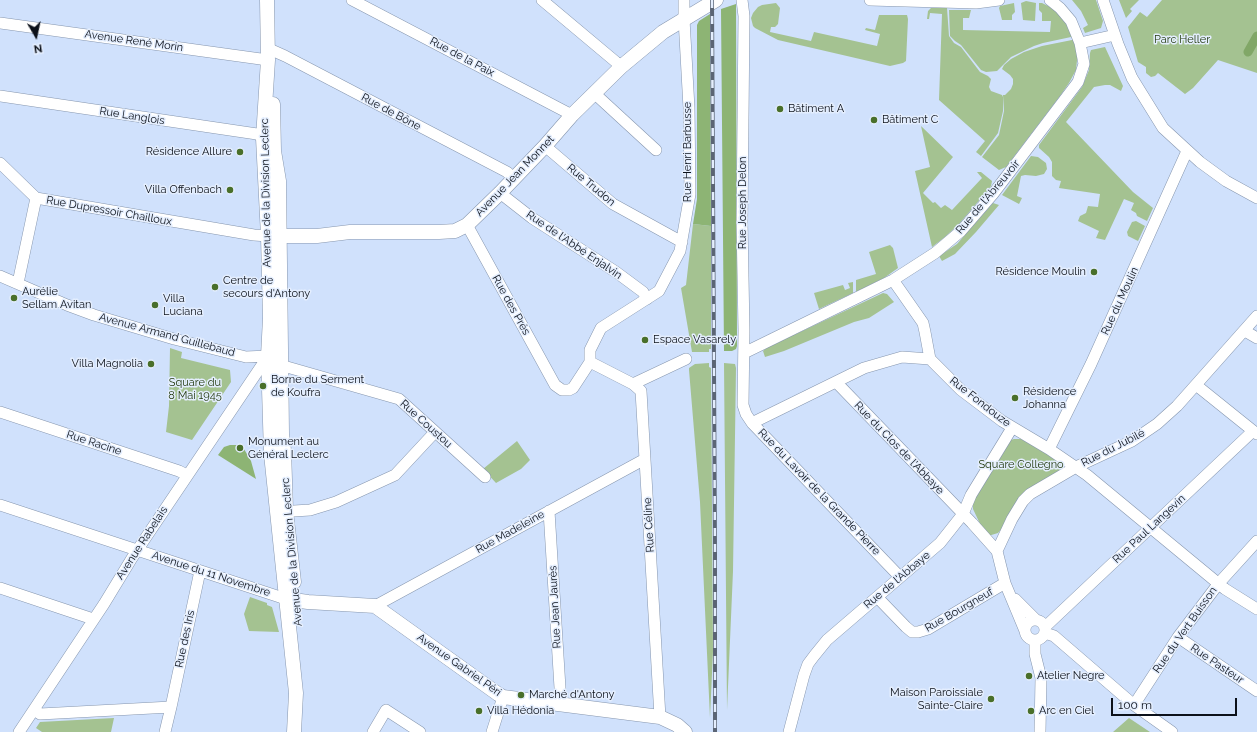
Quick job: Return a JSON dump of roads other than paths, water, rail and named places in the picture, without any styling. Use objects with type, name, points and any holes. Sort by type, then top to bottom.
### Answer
[{"type":"main road","name":"Avenue de la Division Leclerc","points":[[267,0],[267,54],[263,138],[273,236],[281,355],[272,371]]},
{"type":"main road","name":"Avenue Jean Monnet","points":[[273,236],[317,236],[350,232],[439,232],[454,231],[467,225],[545,146],[572,115],[622,66],[663,32],[716,0]]},
{"type":"main road","name":"Avenue de la Division Leclerc","points":[[267,54],[273,110],[274,151],[279,181],[273,236],[268,356],[272,371],[284,450],[281,512],[291,600],[302,667],[303,691],[301,732]]},
{"type":"main road","name":"Avenue de la Division Leclerc","points":[[291,600],[296,693],[294,732]]},
{"type":"main road","points":[[291,600],[375,606]]},
{"type":"main road","name":"Avenue Gabriel Péri","points":[[375,606],[498,694],[503,696],[660,717],[677,725],[685,732]]},
{"type":"street","name":"Rue de la Paix","points":[[352,0],[572,115]]},
{"type":"street","points":[[542,0],[622,66]]},
{"type":"street","name":"Rue Henri Barbusse","points":[[555,384],[562,390],[569,390],[573,388],[590,362],[590,350],[601,328],[659,291],[680,251],[690,194],[689,108],[684,0]]},
{"type":"street","name":"Rue Joseph Delon","points":[[742,0],[744,16],[742,222],[744,353],[743,405]]},
{"type":"street","points":[[870,0],[976,3],[999,0]]},
{"type":"street","name":"Rue de l'Abreuvoir","points":[[744,353],[893,280],[935,253],[961,231],[993,194],[1078,82],[1084,64],[1080,43],[1072,21],[1050,0]]},
{"type":"street","points":[[1102,0],[1132,78],[1163,128],[1187,152],[1226,181],[1257,198]]},
{"type":"street","name":"Avenue René Morin","points":[[0,23],[267,54]]},
{"type":"street","points":[[1080,43],[1115,35]]},
{"type":"street","name":"Rue de Bône","points":[[267,54],[285,56],[507,172],[514,178]]},
{"type":"street","points":[[594,93],[656,150]]},
{"type":"street","name":"Rue Langlois","points":[[0,96],[257,134],[263,138]]},
{"type":"street","name":"Rue Trudon","points":[[545,146],[613,204],[682,242]]},
{"type":"street","name":"Rue du Moulin","points":[[1049,448],[1091,364],[1187,152]]},
{"type":"street","points":[[0,163],[36,198]]},
{"type":"street","name":"Rue de l'Abbé Enjalvin","points":[[500,193],[532,218],[616,272],[643,292],[647,298]]},
{"type":"street","name":"Rue Dupressoir Chailloux","points":[[18,283],[36,198],[273,236]]},
{"type":"street","name":"Rue des Prés","points":[[467,225],[555,384]]},
{"type":"street","name":"Avenue Armand Guillebaud","points":[[0,276],[94,315],[174,339],[246,357],[272,371]]},
{"type":"street","points":[[752,423],[864,368],[902,357],[930,359],[923,323],[893,280]]},
{"type":"street","name":"Rue du Jubilé","points":[[1027,436],[1049,448],[1076,467],[1132,441],[1177,406],[1257,316]]},
{"type":"street","points":[[1245,331],[1257,338]]},
{"type":"street","name":"Avenue Armand Guillebaud","points":[[246,357],[268,356]]},
{"type":"street","points":[[590,362],[634,384],[686,359]]},
{"type":"street","name":"Rue Fondouze","points":[[930,359],[961,390],[1012,428],[1027,436]]},
{"type":"street","name":"Rue Coustou","points":[[272,371],[399,399],[485,477]]},
{"type":"street","name":"Avenue Rabelais","points":[[19,732],[35,710],[187,475],[272,371]]},
{"type":"street","name":"Rue du Clos de l'Abbaye","points":[[836,382],[997,551]]},
{"type":"street","name":"Rue Céline","points":[[634,384],[641,391],[660,717]]},
{"type":"street","points":[[1196,385],[1255,433]]},
{"type":"street","name":"Rue du Lavoir de la Grande Pierre","points":[[743,405],[746,414],[752,423],[900,577]]},
{"type":"street","name":"Rue Racine","points":[[0,412],[179,471],[187,475]]},
{"type":"street","name":"Rue de l'Abbaye","points":[[788,732],[808,664],[827,640],[940,543],[962,514],[971,495],[1012,428]]},
{"type":"street","points":[[281,512],[310,510],[336,502],[395,475],[435,432]]},
{"type":"street","name":"Rue Paul Langevin","points":[[1045,630],[1152,527],[1255,433]]},
{"type":"street","name":"Rue Madeleine","points":[[375,606],[645,459]]},
{"type":"street","points":[[1045,630],[1041,639],[1035,641],[1027,637],[1005,583],[997,551],[1012,519],[1030,494],[1076,467],[1152,527],[1219,583],[1257,610]]},
{"type":"street","name":"Avenue du 11 Novembre","points":[[0,505],[291,600]]},
{"type":"street","name":"Rue Jean Jaurès","points":[[549,511],[561,704]]},
{"type":"street","name":"Rue du Vert Buisson","points":[[1134,705],[1178,637],[1219,583],[1257,541]]},
{"type":"street","name":"Rue des Iris","points":[[165,732],[200,571]]},
{"type":"street","name":"Rue Bourgneuf","points":[[877,597],[906,627],[912,632],[918,632],[928,629],[1005,583]]},
{"type":"street","points":[[0,588],[93,619]]},
{"type":"street","points":[[1011,595],[1036,620],[1041,622],[1045,630],[1057,638],[1134,705],[1172,732]]},
{"type":"street","points":[[1025,631],[1028,623],[1036,620]]},
{"type":"street","name":"Rue Pasteur","points":[[1178,637],[1257,691]]},
{"type":"street","points":[[1035,641],[1035,654],[1041,678],[1040,732]]},
{"type":"street","points":[[492,732],[503,696]]},
{"type":"street","points":[[35,710],[40,714],[171,707]]},
{"type":"street","points":[[373,732],[386,710],[420,732]]},
{"type":"waterway","points":[[1248,52],[1257,36]]},
{"type":"railway","points":[[712,0],[715,732]]},
{"type":"place","name":"Bâtiment A","points":[[780,109]]},
{"type":"place","name":"Bâtiment C","points":[[874,120]]},
{"type":"place","name":"Résidence Allure","points":[[240,152]]},
{"type":"place","name":"Villa Offenbach","points":[[230,190]]},
{"type":"place","name":"Résidence Moulin","points":[[1094,272]]},
{"type":"place","name":"Centre de secours d'Antony","points":[[215,287]]},
{"type":"place","name":"Aurélie Sellam Avitan","points":[[14,298]]},
{"type":"place","name":"Villa Luciana","points":[[155,305]]},
{"type":"place","name":"Espace Vasarely","points":[[645,340]]},
{"type":"place","name":"Villa Magnolia","points":[[151,364]]},
{"type":"place","name":"Borne du Serment de Koufra","points":[[263,386]]},
{"type":"place","name":"Résidence Johanna","points":[[1015,398]]},
{"type":"place","name":"Monument au Général Leclerc","points":[[240,448]]},
{"type":"place","name":"Atelier Negre","points":[[1029,676]]},
{"type":"place","name":"Marché d'Antony","points":[[521,695]]},
{"type":"place","name":"Maison Paroissiale Sainte-Claire","points":[[991,699]]},
{"type":"place","name":"Villa Hédonia","points":[[479,711]]},
{"type":"place","name":"Arc en Ciel","points":[[1031,711]]},
{"type":"park label","name":"Parc Heller","points":[[1182,40]]},
{"type":"park label","name":"Square du 8 Mai 1945","points":[[195,389]]},
{"type":"park label","name":"Square Collegno","points":[[1021,465]]}]
